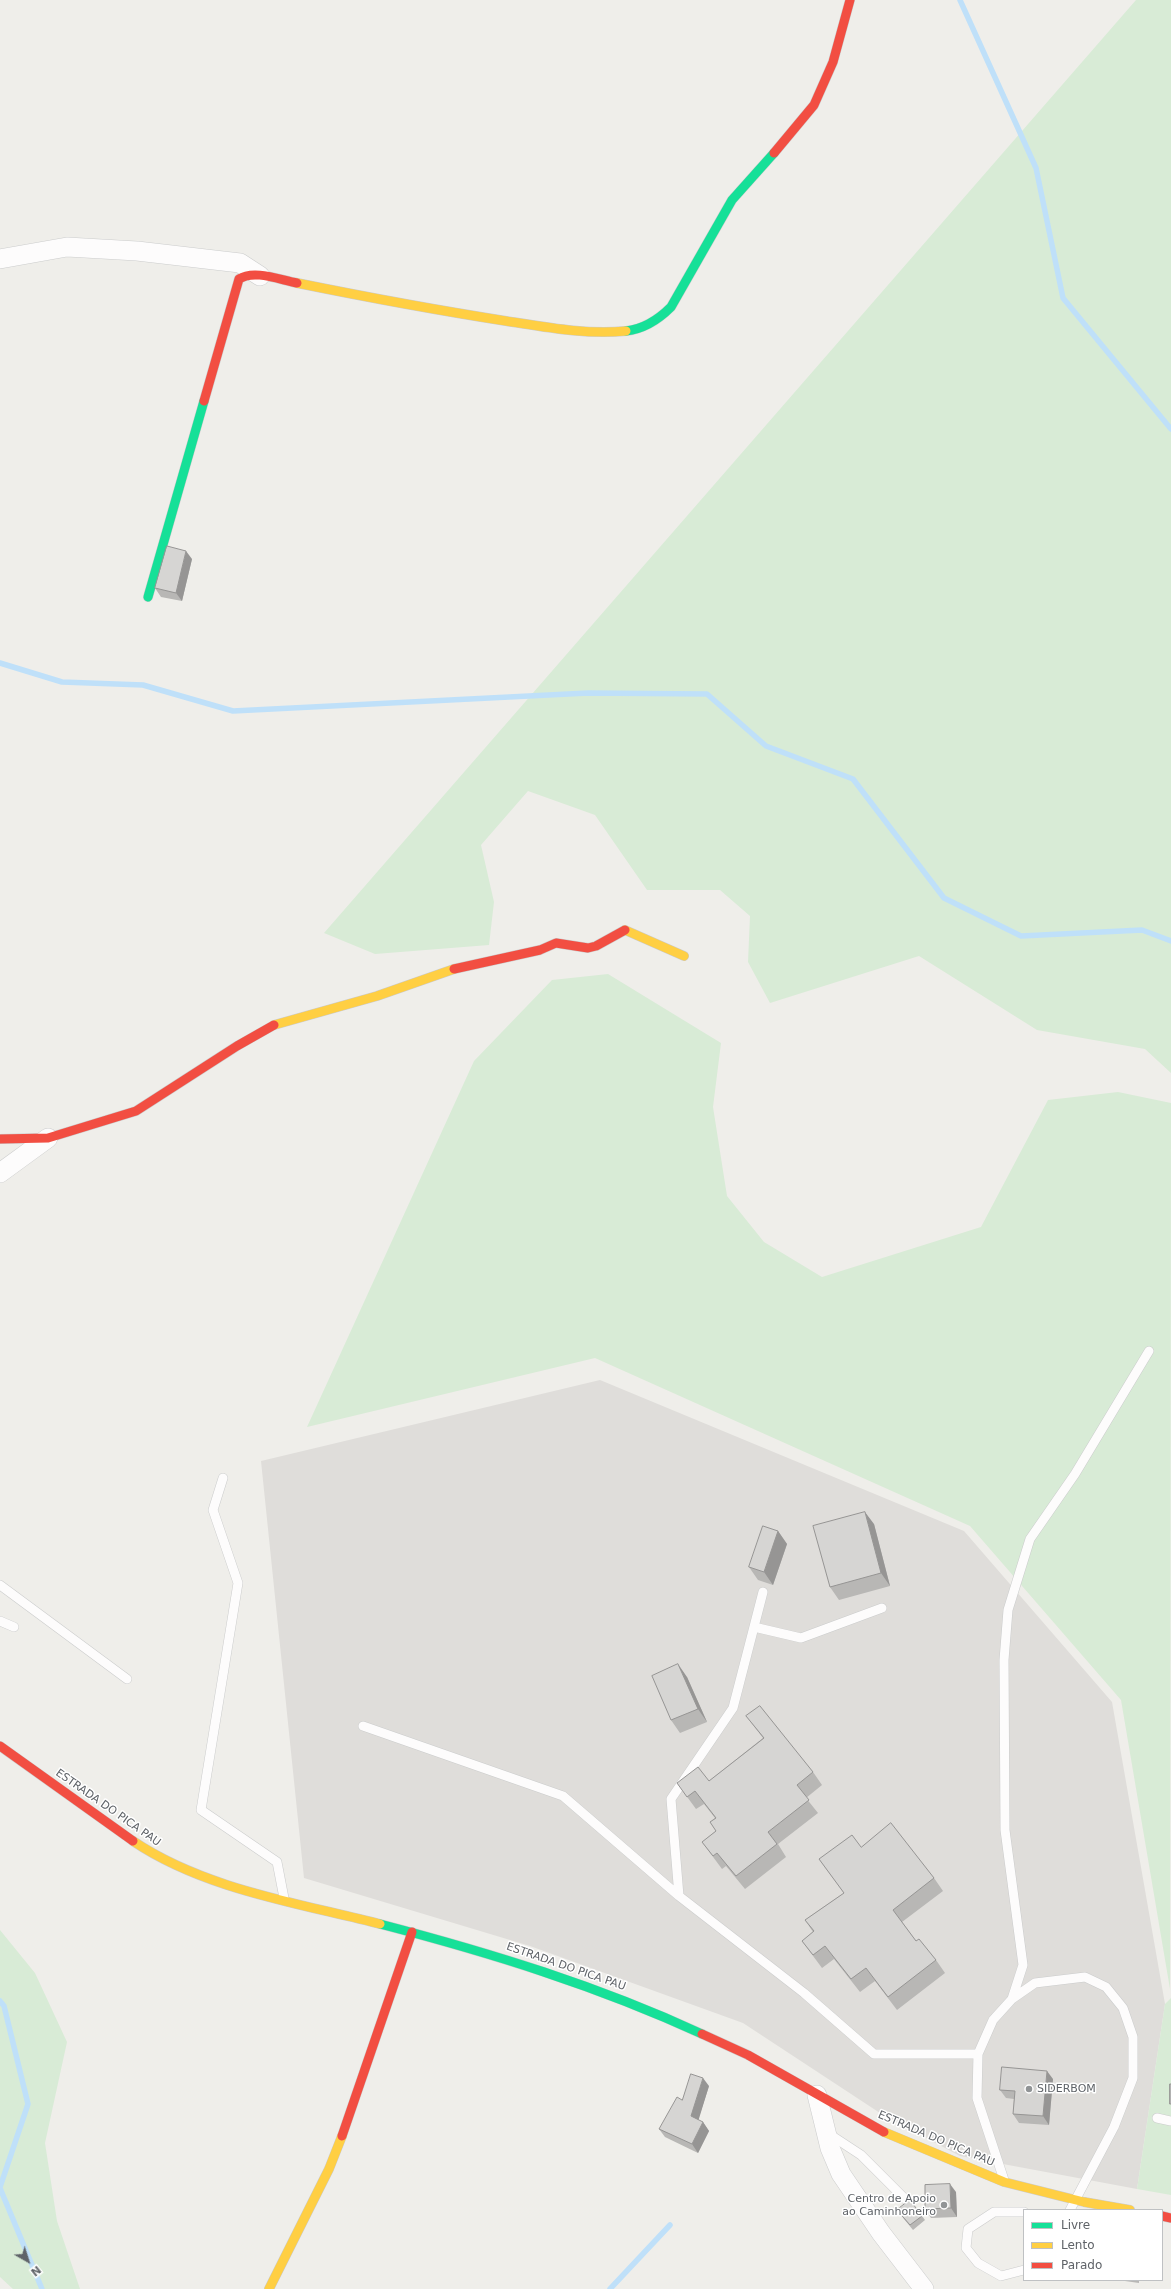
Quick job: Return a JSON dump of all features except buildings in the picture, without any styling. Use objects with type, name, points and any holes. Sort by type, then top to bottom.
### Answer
[{"type":"street","points":[[148,597],[236,285],[239,279],[245,275],[260,276],[434,310],[558,329],[614,332],[632,330],[647,325],[660,318],[671,307],[716,225],[732,200],[797,127],[814,105],[833,62],[850,0]]},
{"type":"street","points":[[0,259],[67,247],[137,251],[240,263],[260,276]]},
{"type":"street","points":[[0,1139],[48,1138],[136,1111],[236,1046],[280,1022],[377,996],[446,971],[540,950],[556,943],[588,948],[596,946],[625,930],[684,956]]},
{"type":"street","points":[[0,1173],[48,1138]]},
{"type":"street","name":"ESTRADA DO PICA PAU","points":[[0,1746],[90,1812],[151,1853],[187,1870],[228,1885],[461,1945],[570,1979],[657,2013],[748,2055],[880,2130],[1004,2182],[1074,2199],[1125,2209]]},
{"type":"street","points":[[269,2289],[329,2169],[352,2109],[412,1932]]},
{"type":"street","points":[[817,2095],[830,2148],[841,2174],[881,2233],[924,2289]]},
{"type":"lane","points":[[1012,1999],[1023,1965],[1005,1830],[1004,1660],[1008,1610],[1030,1539],[1075,1474],[1150,1351]]},
{"type":"lane","points":[[222,1478],[213,1510],[238,1583],[201,1810],[277,1862],[284,1899]]},
{"type":"lane","points":[[0,1585],[127,1679]]},
{"type":"lane","points":[[679,1896],[671,1799],[733,1708],[763,1592]]},
{"type":"lane","points":[[754,1627],[801,1638],[882,1608]]},
{"type":"lane","points":[[0,1621],[14,1627]]},
{"type":"lane","points":[[362,1726],[563,1796],[679,1896],[804,1993],[874,2054],[978,2054]]},
{"type":"lane","points":[[1004,2182],[977,2098],[978,2054],[993,2020],[1012,1999],[1035,1983],[1085,1977],[1106,1987],[1123,2008],[1133,2037],[1133,2078],[1114,2127],[1074,2199],[1070,2209]]},
{"type":"lane","points":[[1157,2118],[1171,2121]]},
{"type":"lane","points":[[826,2132],[861,2155],[905,2199]]},
{"type":"lane","points":[[1023,2212],[994,2212],[968,2229],[966,2248],[978,2263],[1001,2276],[1023,2270]]},
{"type":"shaded area","name":"SIDERBOM","points":[[600,1380],[964,1531],[1112,1702],[1165,2004],[1137,2189],[960,2156],[883,2115],[743,2023],[530,1946],[304,1878],[261,1461]]},
{"type":"green space","points":[[1136,0],[1171,0],[1171,1073],[1145,1049],[1037,1030],[919,956],[770,1003],[748,962],[750,916],[720,890],[647,890],[595,815],[528,791],[481,845],[494,902],[489,945],[375,954],[324,933]]},
{"type":"green space","points":[[608,974],[721,1043],[713,1107],[727,1196],[764,1242],[822,1277],[981,1227],[1048,1100],[1118,1092],[1171,1103],[1170,1989],[1121,1700],[970,1526],[595,1358],[307,1427],[474,1061],[552,980]]},
{"type":"green space","points":[[0,1930],[35,1973],[67,2042],[45,2143],[57,2221],[80,2289],[13,2289],[0,2277]]},
{"type":"green space","points":[[1171,1998],[1171,2195],[1137,2189],[1165,2004]]},
{"type":"waterway","points":[[960,0],[1036,168],[1063,298],[1171,429]]},
{"type":"waterway","points":[[0,663],[62,682],[143,685],[233,711],[588,693],[707,694],[766,746],[853,779],[944,898],[1021,936],[1142,930],[1171,941]]},
{"type":"waterway","points":[[0,2001],[4,2006],[28,2104],[0,2187]]},
{"type":"waterway","points":[[0,2188],[42,2289]]},
{"type":"waterway","points":[[610,2289],[670,2225]]},
{"type":"traffic: fast","points":[[626,331],[645,326],[661,316],[671,307],[732,200],[774,153]]},
{"type":"traffic: fast","points":[[148,597],[204,401]]},
{"type":"traffic: fast","points":[[380,1924],[463,1947],[544,1972],[623,2001],[702,2034]]},
{"type":"traffic: slow","points":[[297,283],[427,308],[551,328],[596,332],[626,331]]},
{"type":"traffic: slow","points":[[625,930],[684,956]]},
{"type":"traffic: slow","points":[[274,1025],[377,996],[454,969]]},
{"type":"traffic: slow","points":[[133,1841],[190,1871],[221,1883],[252,1893],[380,1924]]},
{"type":"traffic: slow","points":[[884,2132],[1004,2182],[1084,2202],[1124,2209]]},
{"type":"traffic: slow","points":[[269,2289],[329,2169],[342,2136]]},
{"type":"traffic: jam","points":[[774,153],[814,105],[833,62],[850,0]]},
{"type":"traffic: jam","points":[[204,401],[239,279],[245,276],[259,275],[297,283]]},
{"type":"traffic: jam","points":[[454,969],[540,950],[556,943],[588,948],[596,946],[625,930]]},
{"type":"traffic: jam","points":[[0,1139],[48,1138],[136,1111],[237,1046],[274,1025]]},
{"type":"traffic: jam","points":[[0,1746],[133,1841]]},
{"type":"traffic: jam","points":[[342,2136],[412,1932]]},
{"type":"traffic: jam","points":[[702,2034],[748,2055],[884,2132]]},
{"type":"traffic: jam","points":[[1163,2216],[1171,2218]]},
{"type":"place","name":"SIDERBOM","points":[[1029,2089]]},
{"type":"place","name":"Centro de Apoio ao Caminhoneiro","points":[[944,2205]]}]
